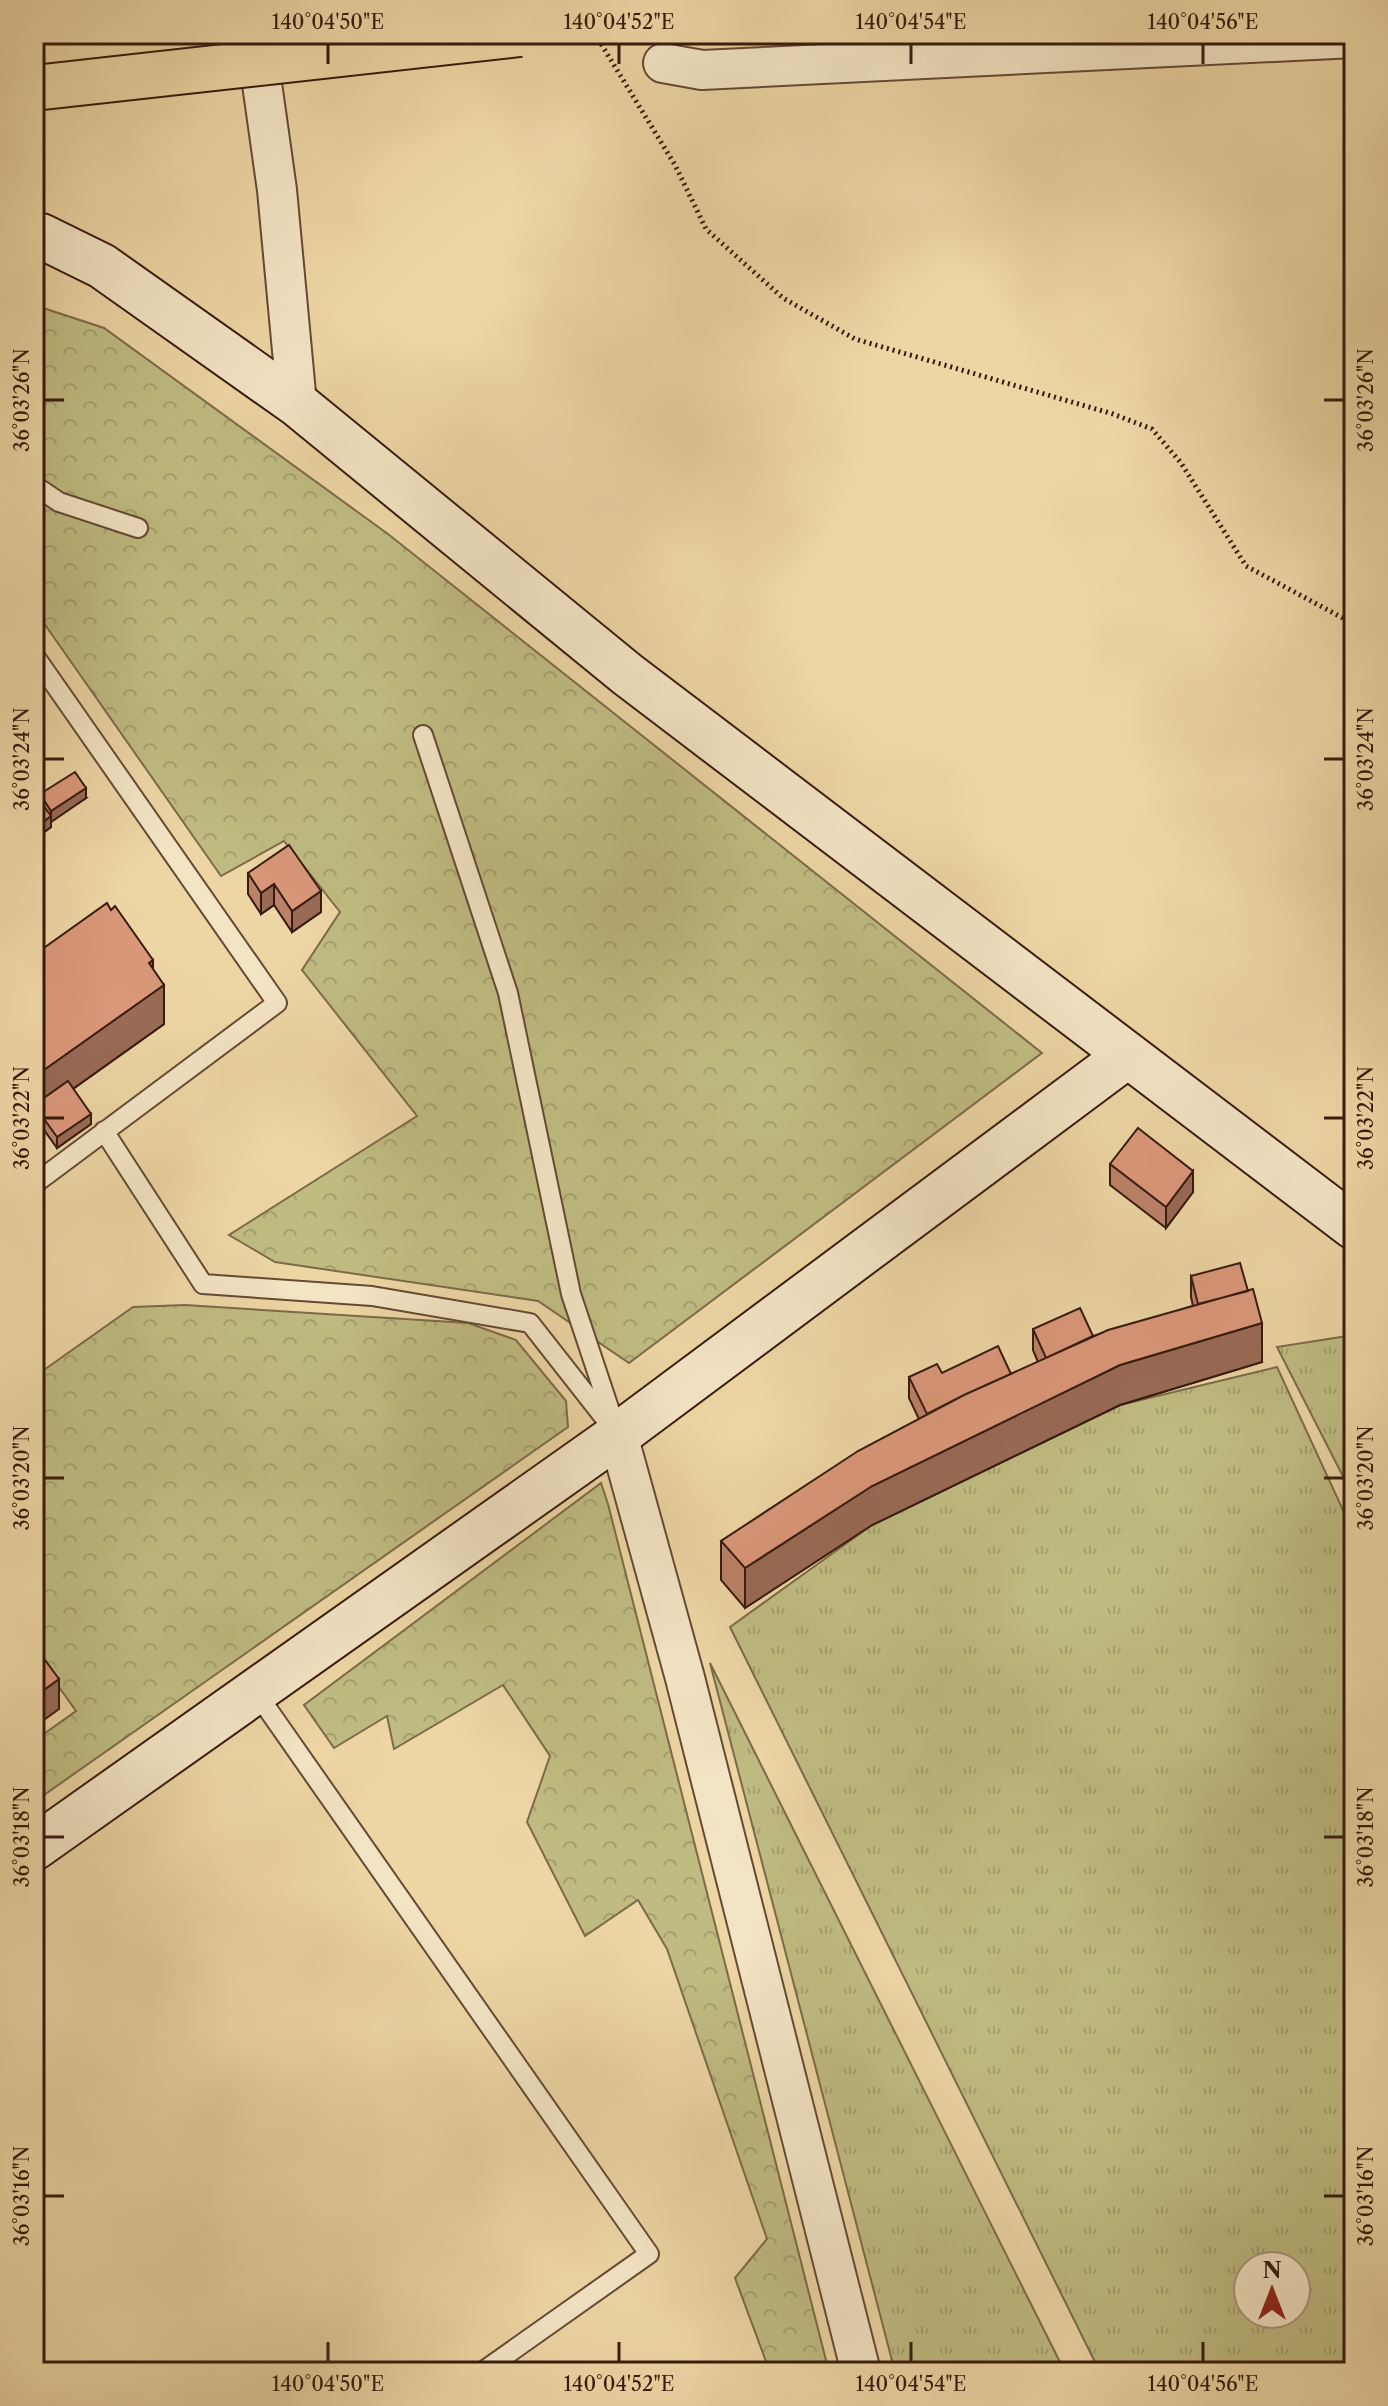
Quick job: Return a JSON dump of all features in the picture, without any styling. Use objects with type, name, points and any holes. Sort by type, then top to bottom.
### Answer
[{"type":"highway","points":[[34,88],[520,34]]},
{"type":"street","points":[[255,34],[277,190],[297,404]]},
{"type":"street","points":[[663,63],[702,70],[1354,38]]},
{"type":"street","points":[[34,235],[102,266],[297,404],[627,674],[1354,1227]]},
{"type":"street","points":[[34,1848],[618,1435],[1128,1055]]},
{"type":"street","points":[[618,1435],[685,1678],[861,2372]]},
{"type":"lane","points":[[34,485],[59,502],[138,528]]},
{"type":"lane","points":[[34,655],[277,1003],[37,1182]]},
{"type":"lane","points":[[423,735],[508,993],[571,1294],[618,1435]]},
{"type":"lane","points":[[104,1131],[203,1284],[372,1296],[530,1323],[618,1435]]},
{"type":"lane","points":[[255,1691],[649,2254],[482,2372]]},
{"type":"path","points":[[595,34],[675,165],[706,229],[783,298],[855,339],[1113,414],[1152,429],[1181,463],[1246,566],[1354,624]]},
{"type":"green space","points":[[34,305],[104,328],[388,534],[1042,1053],[629,1363],[538,1301],[275,1262],[229,1235],[417,1116],[302,970],[340,912],[284,841],[221,876],[34,609]]},
{"type":"green space","points":[[185,1305],[468,1323],[516,1340],[566,1401],[568,1427],[34,1802],[34,1741],[76,1711],[34,1652],[34,1377],[133,1307]]},
{"type":"green space","points":[[1354,1335],[1354,1498],[1277,1347]]},
{"type":"green space","points":[[1277,1367],[1354,1534],[1354,2372],[1100,2372],[730,1627],[872,1525],[1120,1405]]},
{"type":"green space","points":[[601,1483],[829,2372],[770,2372],[735,2278],[767,2239],[667,1949],[638,1900],[585,1936],[527,1822],[550,1756],[503,1685],[394,1749],[387,1716],[334,1748],[304,1705]]},
{"type":"green space","points":[[710,1663],[1065,2372],[895,2372]]},
{"type":"building","points":[[75,772],[86,788],[51,811],[40,794]]},
{"type":"building","points":[[34,793],[51,816],[43,822],[34,810]]},
{"type":"building","points":[[289,845],[321,891],[292,911],[274,884],[261,893],[248,873]]},
{"type":"building","points":[[107,903],[111,910],[115,906],[153,960],[149,963],[164,985],[34,1077],[34,955]]},
{"type":"building","points":[[68,1081],[91,1114],[57,1137],[34,1105]]},
{"type":"building","points":[[1138,1128],[1193,1171],[1166,1207],[1110,1164]]},
{"type":"building","points":[[1240,1263],[1248,1291],[1198,1304],[1191,1276]]},
{"type":"building","points":[[1253,1289],[1262,1323],[1120,1365],[872,1486],[745,1568],[721,1541],[858,1451],[964,1395],[1108,1330]]},
{"type":"building","points":[[1080,1308],[1093,1336],[1046,1358],[1033,1329]]},
{"type":"building","points":[[998,1346],[1011,1374],[927,1414],[909,1377],[937,1364],[942,1373]]},
{"type":"building","points":[[34,1645],[59,1679],[34,1697]]}]
